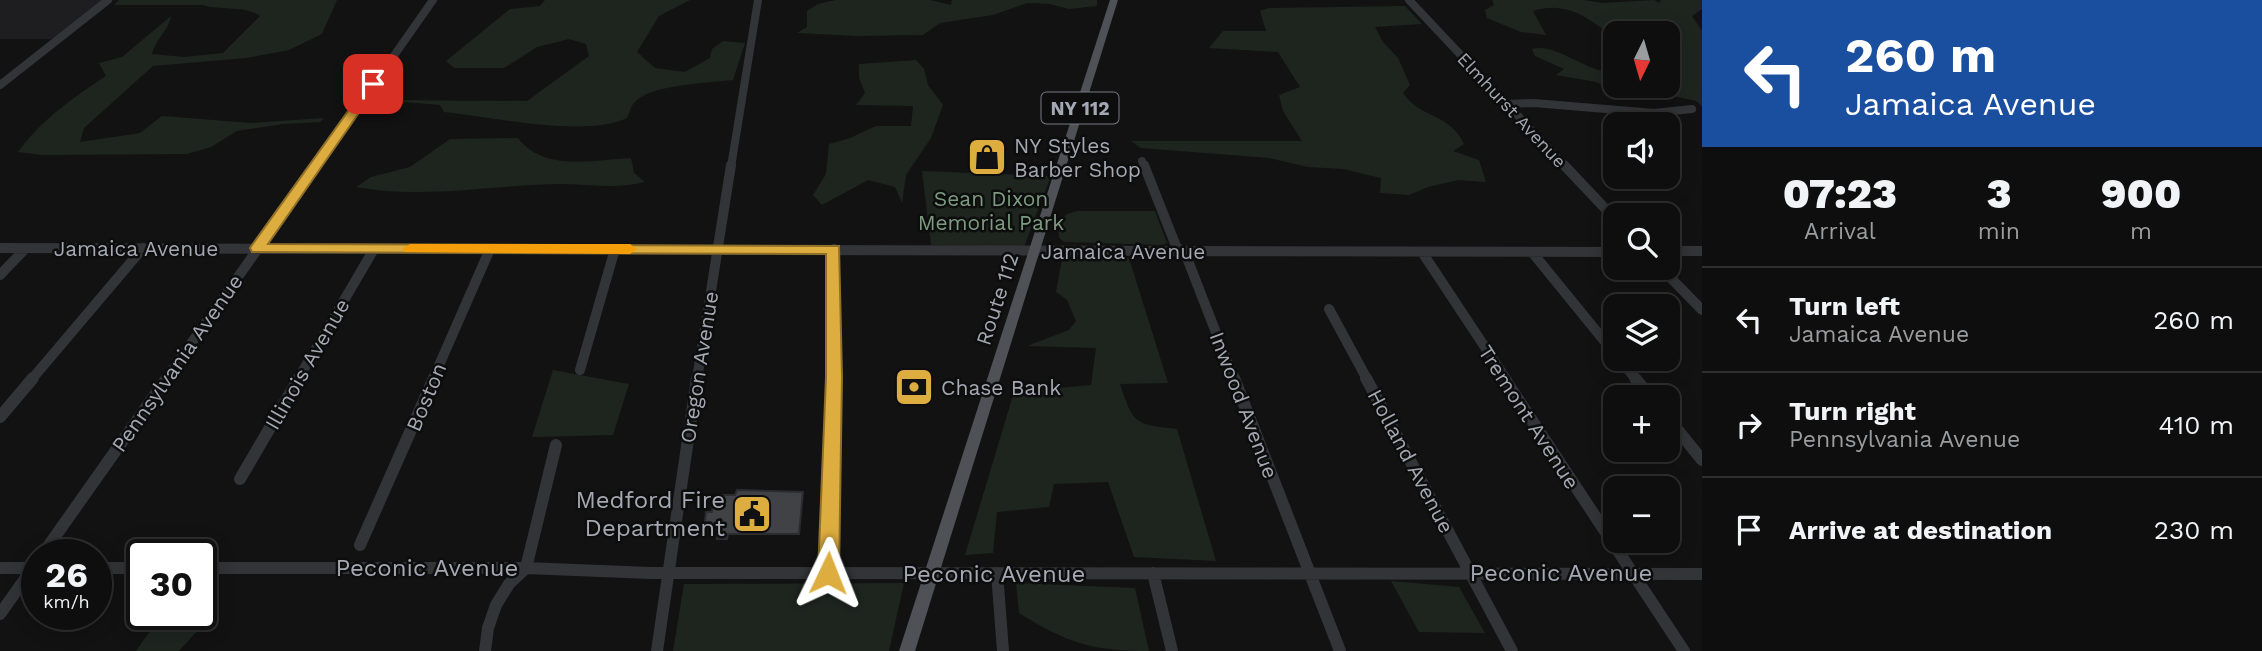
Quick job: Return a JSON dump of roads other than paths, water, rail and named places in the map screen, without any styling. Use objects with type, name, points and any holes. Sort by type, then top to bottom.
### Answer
[{"type":"main road","name":"Route 112","points":[[907,651],[1114,0]]},
{"type":"street","points":[[0,85],[108,0]]},
{"type":"street","name":"Pennsylvania Avenue","points":[[53,539],[433,0]]},
{"type":"street","name":"Oregon Avenue","points":[[657,651],[758,0]]},
{"type":"street","name":"Elmhurst Avenue","points":[[1409,0],[1603,206]]},
{"type":"street","points":[[1506,104],[1534,103],[1654,113],[1692,109]]},
{"type":"street","name":"Inwood Avenue","points":[[1142,161],[1176,246],[1187,258],[1340,651]]},
{"type":"street","name":"Jamaica Avenue","points":[[0,248],[1603,251]]},
{"type":"street","points":[[0,275],[26,248]]},
{"type":"street","points":[[0,417],[143,248]]},
{"type":"street","name":"Illinois Avenue","points":[[240,479],[374,248]]},
{"type":"street","name":"Boston","points":[[360,545],[490,249]]},
{"type":"street","points":[[580,369],[615,249]]},
{"type":"street","points":[[828,573],[834,377],[834,250]]},
{"type":"street","points":[[1680,251],[1702,251]]},
{"type":"street","name":"Tremont Avenue","points":[[1422,252],[1684,651]]},
{"type":"street","points":[[1532,252],[1603,339]]},
{"type":"street","points":[[1673,280],[1702,310]]},
{"type":"street","name":"Holland Avenue","points":[[1328,309],[1513,651]]},
{"type":"street","points":[[1629,371],[1641,385]]},
{"type":"street","points":[[1680,433],[1702,460]]},
{"type":"street","points":[[485,651],[490,619],[513,577],[526,568],[556,445]]},
{"type":"street","points":[[0,568],[21,567]]},
{"type":"street","name":"Peconic Avenue","points":[[217,568],[526,568],[596,573],[1702,573]]},
{"type":"street","points":[[997,573],[1003,651]]},
{"type":"street","points":[[1153,573],[1172,651]]},
{"type":"street","points":[[0,614],[21,586]]},
{"type":"place","name":"NY Styles Barber Shop","points":[[987,157]]},
{"type":"place","name":"Chase Bank","points":[[914,387]]},
{"type":"place","name":"Medford Fire Department","points":[[752,514]]},
{"type":"park label","name":"Sean Dixon Memorial Park","points":[[991,210]]}]
